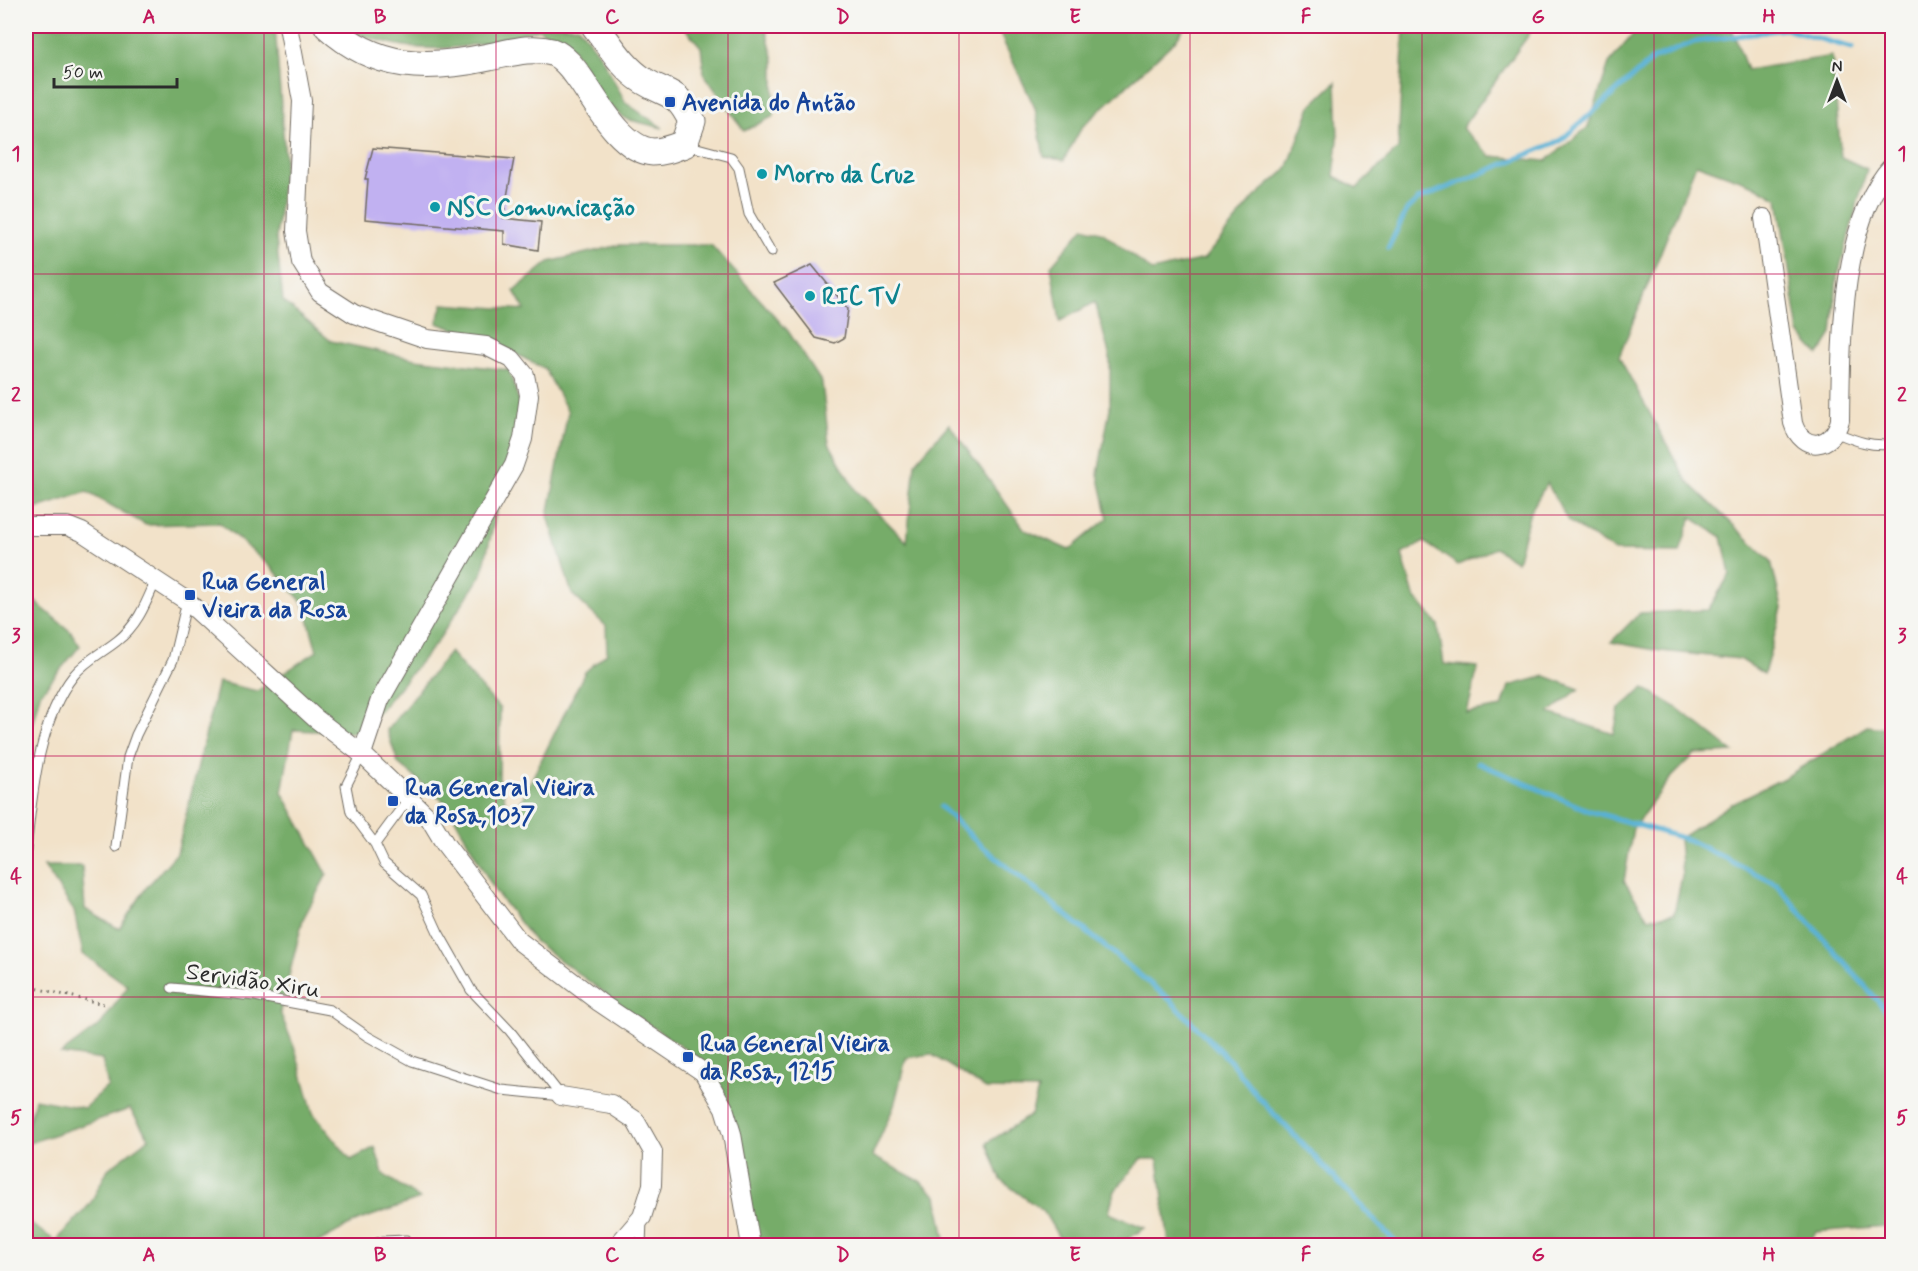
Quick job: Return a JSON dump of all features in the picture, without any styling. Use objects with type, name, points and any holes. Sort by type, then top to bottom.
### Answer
[{"type":"street","points":[[288,26],[302,101],[296,231],[301,262],[320,292],[354,314],[427,339],[486,346],[512,359],[525,375],[529,395],[523,439],[514,465],[380,700],[362,754]]},
{"type":"street","points":[[328,26],[346,42],[376,58],[422,66],[471,61],[528,49],[554,52],[571,66],[612,126],[635,144],[650,152],[666,151],[684,144],[692,121],[684,104],[671,92],[644,81],[623,63],[595,26]]},
{"type":"street","points":[[1764,218],[1793,423],[1797,434],[1805,441],[1816,444],[1828,440],[1837,433],[1840,420],[1843,315],[1849,278],[1868,206],[1877,186],[1893,166]]},
{"type":"street","points":[[26,526],[67,526],[187,601],[315,718],[362,754],[430,819],[445,844],[519,941],[599,1002],[703,1072],[712,1084],[732,1134],[751,1245]]},
{"type":"street","points":[[561,1096],[611,1104],[635,1120],[653,1152],[652,1185],[642,1217],[617,1245]]},
{"type":"lane","points":[[684,144],[731,158],[739,168],[749,214],[771,252]]},
{"type":"lane","points":[[1837,433],[1859,442],[1878,446],[1893,444]]},
{"type":"lane","points":[[26,851],[35,772],[59,700],[73,675],[89,659],[117,641],[132,627],[156,580]]},
{"type":"lane","points":[[116,848],[128,757],[136,735],[173,660],[187,601]]},
{"type":"lane","points":[[362,754],[346,786],[351,813],[375,844],[384,862],[421,895],[443,941],[471,990],[510,1031],[561,1096]]},
{"type":"lane","points":[[375,844],[409,798]]},
{"type":"lane","name":"Servidão Xiru","points":[[172,988],[255,996],[330,1010],[367,1036],[412,1061],[502,1090],[561,1096]]},
{"type":"lane","points":[[641,1245],[642,1217]]},
{"type":"lane","points":[[369,1245],[383,1241],[406,1240]]},
{"type":"path","points":[[26,987],[104,1004]]},
{"type":"green space","points":[[26,26],[275,26],[285,158],[276,239],[283,301],[331,341],[415,359],[509,370],[523,414],[507,465],[482,574],[437,642],[361,733],[293,730],[282,792],[327,874],[303,919],[280,1012],[296,1052],[313,1113],[351,1160],[375,1147],[383,1174],[420,1199],[357,1221],[313,1245],[26,1245],[26,1221],[56,1241],[90,1204],[108,1169],[149,1138],[130,1109],[26,1144],[26,1132],[35,1099],[84,1108],[108,1086],[102,1060],[61,1054],[101,1024],[128,986],[83,954],[74,911],[44,866],[82,866],[85,909],[119,929],[146,888],[177,853],[218,682],[257,691],[317,651],[304,604],[272,568],[220,523],[146,525],[87,492],[26,512]]},
{"type":"green space","points":[[344,26],[578,26],[600,55],[626,103],[663,128],[626,119],[602,100],[573,49],[539,29],[479,44],[420,48],[360,35]]},
{"type":"green space","points":[[683,26],[765,26],[774,60],[774,116],[744,131],[704,74],[701,47]]},
{"type":"green space","points":[[996,26],[1186,26],[1174,42],[1082,127],[1064,160],[1044,157],[1035,108]]},
{"type":"green space","points":[[1404,26],[1535,26],[1462,128],[1491,156],[1546,161],[1588,127],[1609,63],[1640,26],[1731,26],[1747,70],[1832,56],[1841,157],[1867,169],[1837,278],[1832,334],[1819,355],[1799,333],[1778,199],[1754,185],[1696,164],[1619,357],[1687,481],[1771,561],[1782,608],[1764,674],[1740,659],[1661,651],[1611,642],[1640,613],[1708,610],[1730,574],[1722,537],[1691,517],[1680,552],[1614,551],[1568,521],[1547,483],[1530,512],[1517,562],[1495,548],[1458,565],[1424,542],[1402,554],[1414,596],[1438,625],[1444,664],[1478,667],[1467,713],[1502,707],[1509,686],[1545,676],[1579,689],[1549,713],[1614,734],[1619,709],[1644,688],[1676,707],[1733,752],[1695,754],[1669,780],[1633,828],[1624,881],[1648,918],[1674,914],[1682,876],[1679,839],[1733,803],[1786,777],[1867,726],[1892,729],[1892,1230],[1886,1226],[1816,1232],[1809,1246],[1169,1245],[1158,1159],[1141,1159],[1114,1192],[1109,1213],[1145,1228],[1119,1245],[1084,1245],[1061,1241],[1044,1212],[1001,1180],[987,1143],[1031,1115],[1038,1090],[986,1089],[931,1054],[906,1058],[894,1106],[872,1156],[920,1181],[937,1196],[946,1245],[752,1245],[737,1130],[707,1064],[636,1016],[534,941],[495,891],[447,804],[398,763],[387,730],[450,652],[500,709],[499,779],[511,821],[585,672],[607,653],[606,626],[572,594],[548,516],[568,412],[545,369],[497,344],[437,323],[443,304],[525,310],[514,291],[549,262],[620,245],[711,245],[788,331],[822,383],[829,443],[856,491],[907,542],[915,463],[949,424],[1025,530],[1069,550],[1108,518],[1098,474],[1110,408],[1110,357],[1095,302],[1060,321],[1051,266],[1084,227],[1103,233],[1152,271],[1204,259],[1255,197],[1287,169],[1311,106],[1336,82],[1338,140],[1334,176],[1357,188],[1398,149]]},
{"type":"green space","points":[[26,594],[71,632],[80,646],[40,694],[26,747]]},
{"type":"building","name":"NSC Comunicação","points":[[373,148],[514,159],[503,218],[541,222],[538,250],[504,244],[504,231],[365,219],[368,179],[365,179]]},
{"type":"building","name":"RIC TV","points":[[812,265],[848,309],[844,338],[835,343],[816,338],[774,283]]},
{"type":"waterway","points":[[1388,248],[1407,210],[1419,199],[1560,141],[1653,59],[1694,42],[1785,29],[1852,48]]},
{"type":"waterway","points":[[1478,763],[1590,811],[1689,840],[1776,884],[1892,1017]]},
{"type":"waterway","points":[[941,807],[982,846],[1169,999],[1231,1062],[1258,1097],[1399,1246]]},
{"type":"place","name":"Avenida do Antão","points":[[670,102]]},
{"type":"place","name":"Morro da Cruz","points":[[762,174]]},
{"type":"place","name":"NSC Comunicação","points":[[435,207]]},
{"type":"place","name":"RIC TV","points":[[810,296]]},
{"type":"place","name":"Rua General Vieira da Rosa","points":[[190,595]]},
{"type":"place","name":"Rua General Vieira da Rosa,1037","points":[[393,801]]},
{"type":"place","name":"Rua General Vieira da Rosa, 1215","points":[[688,1057]]}]
